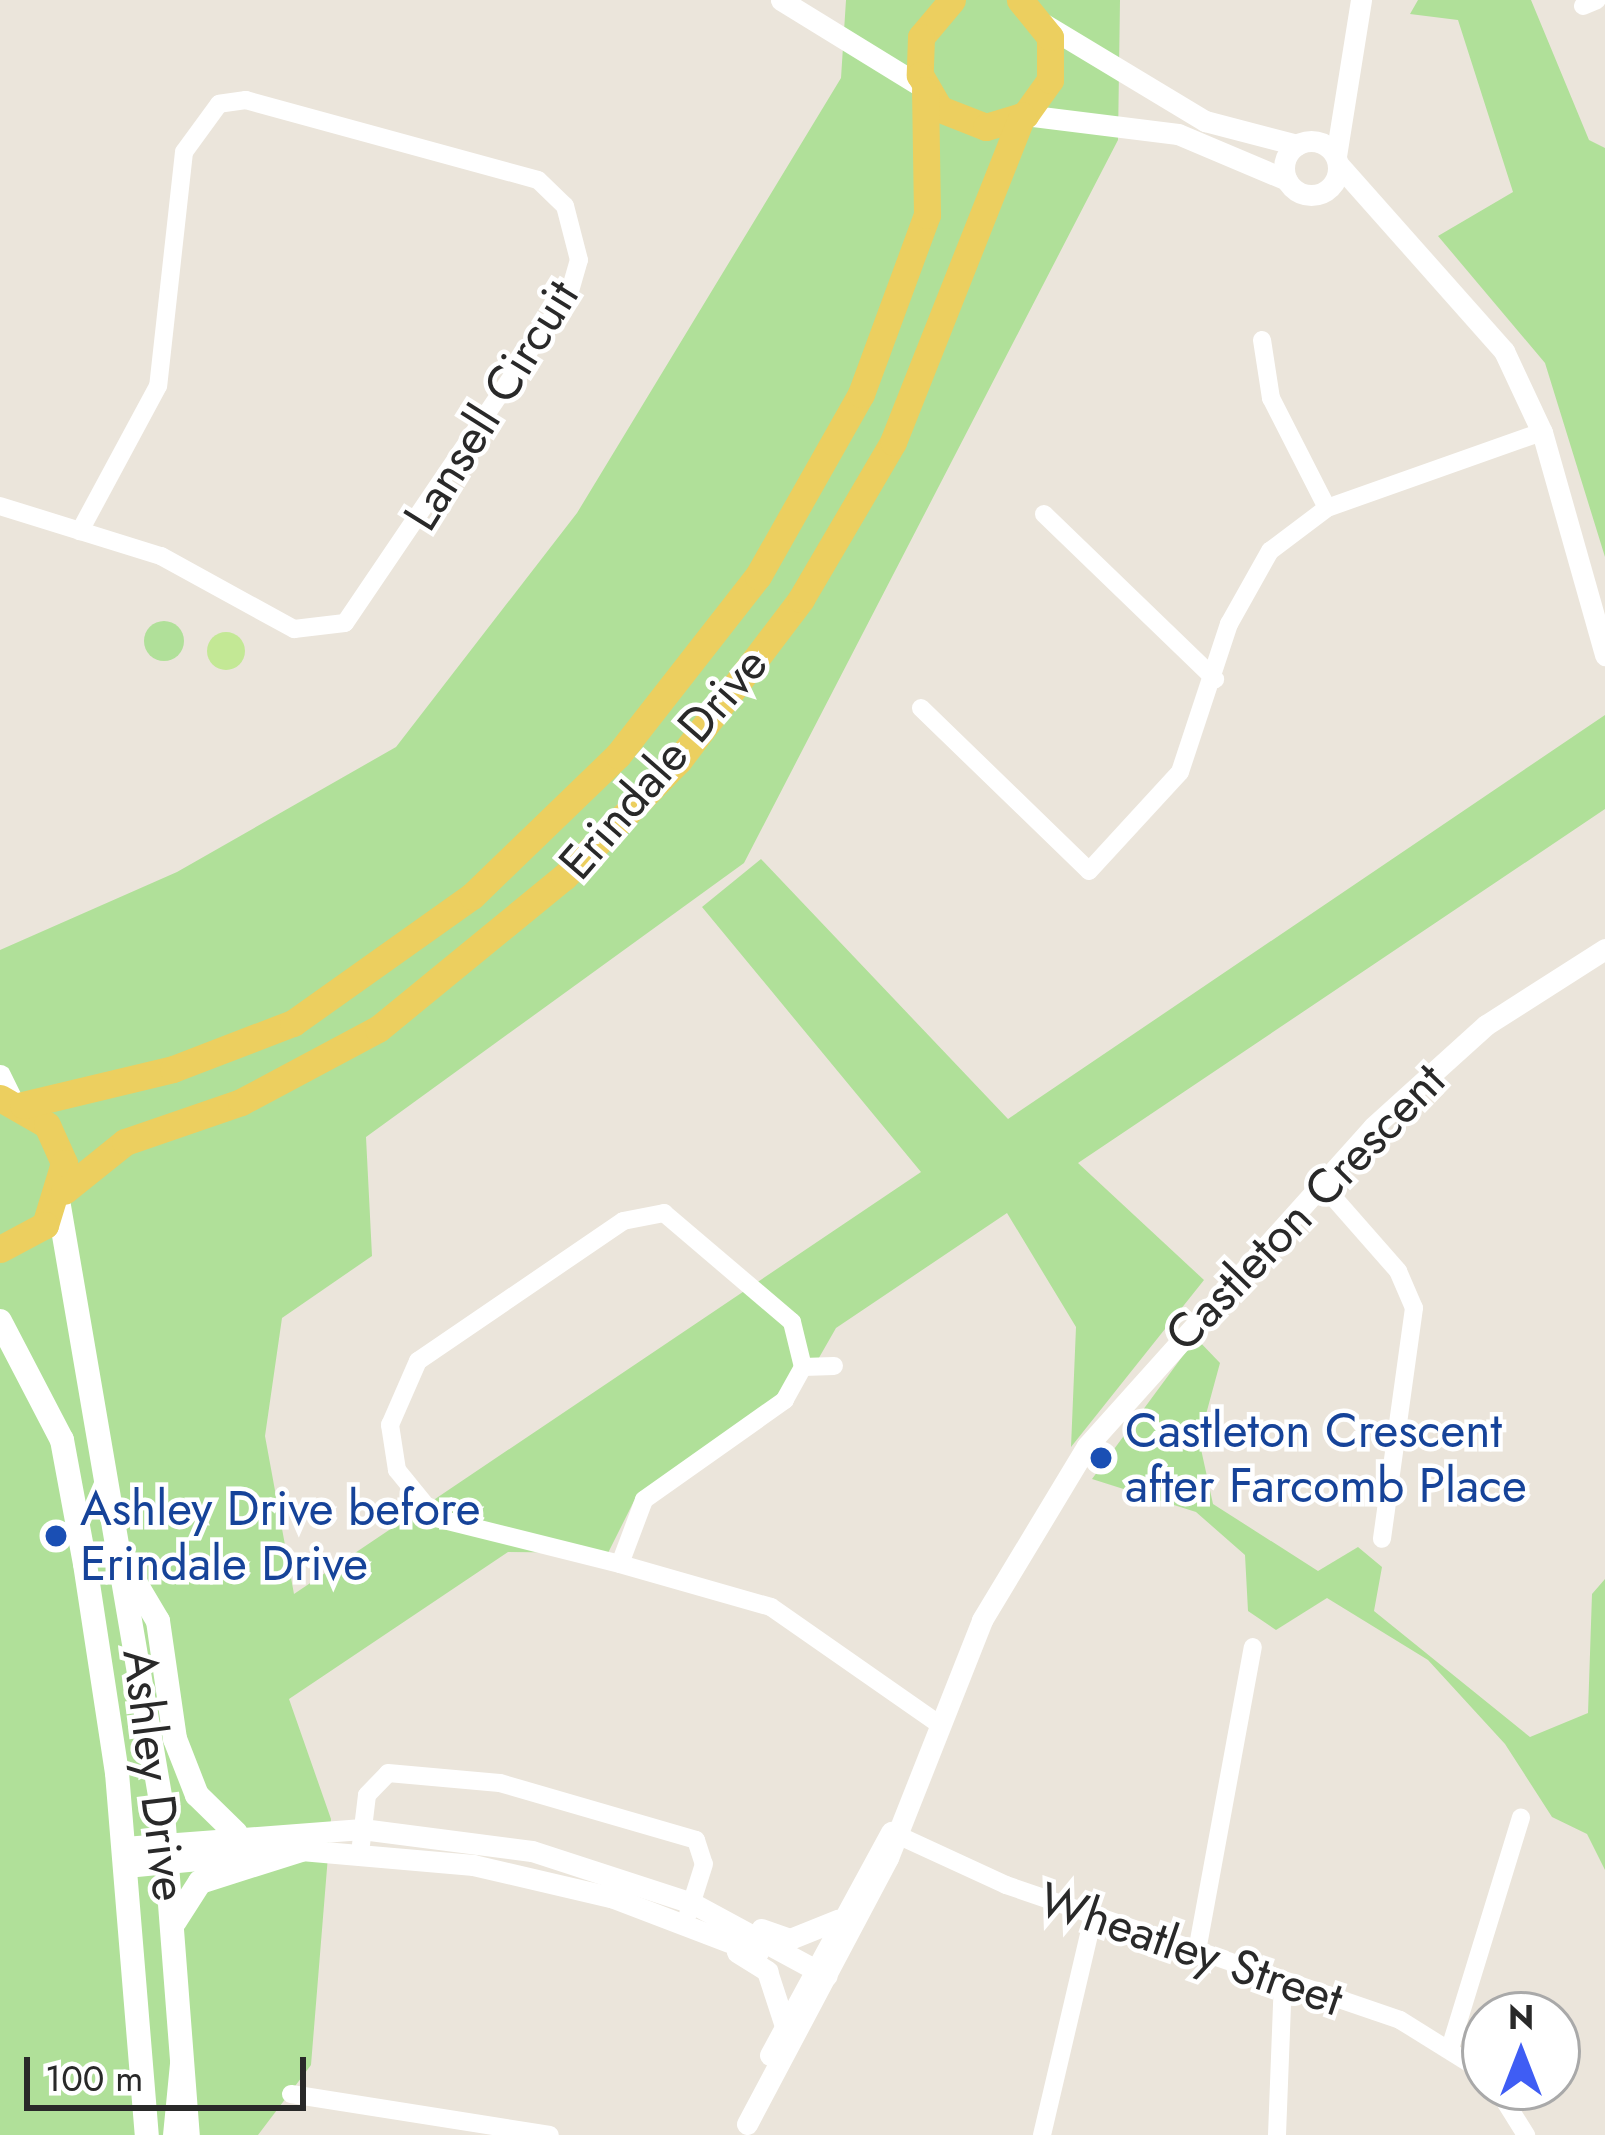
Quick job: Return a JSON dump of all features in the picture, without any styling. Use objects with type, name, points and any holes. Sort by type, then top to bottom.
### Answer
[{"type":"main road","name":"Erindale Drive","points":[[9,1095],[173,1070],[293,1023],[472,896],[638,733],[758,576],[869,374],[927,215],[921,37],[944,2]]},
{"type":"main road","name":"Erindale Drive","points":[[0,1249],[125,1142],[241,1102],[378,1029],[493,940],[679,760],[801,598],[892,442],[1023,115],[1053,66],[1034,10]]},
{"type":"main road","points":[[924,89],[962,122],[1023,115]]},
{"type":"main road","points":[[9,1095],[59,1143],[61,1199]]},
{"type":"main road","name":"Ashley Drive","points":[[61,1199],[128,1571],[154,1670],[161,1720],[188,2135]]},
{"type":"main road","name":"Ashley Drive","points":[[0,1321],[62,1441],[110,1726],[148,2135]]},
{"type":"main road","points":[[161,1720],[196,1795],[236,1833]]},
{"type":"main road","points":[[174,1924],[200,1882],[302,1850]]},
{"type":"street","points":[[781,0],[924,89]]},
{"type":"street","points":[[1322,193],[1337,160],[1340,90],[1361,0]]},
{"type":"street","points":[[1034,10],[1205,122],[1299,144],[1337,160],[1471,303],[1542,432],[1605,655]]},
{"type":"street","points":[[1287,180],[1299,144],[1340,90]]},
{"type":"street","name":"Lansell Circuit","points":[[0,506],[216,580],[293,629],[345,623],[570,290],[579,260],[565,206],[538,180],[246,100],[219,104],[184,152],[158,386],[80,531]]},
{"type":"street","points":[[1023,115],[1178,134],[1287,180],[1382,210]]},
{"type":"street","points":[[1262,340],[1271,398],[1327,508]]},
{"type":"street","points":[[921,709],[1089,871],[1180,772],[1245,586],[1327,508],[1542,432]]},
{"type":"street","points":[[1044,514],[1215,679]]},
{"type":"street","name":"Castleton Crescent","points":[[746,2130],[1027,1538],[1147,1372],[1319,1181],[1486,1025],[1605,949]]},
{"type":"street","points":[[1319,1181],[1398,1271],[1414,1308],[1382,1539]]},
{"type":"street","points":[[620,1564],[644,1500],[785,1400],[803,1367],[792,1322],[664,1213],[623,1221],[418,1361],[390,1426],[417,1503],[458,1526],[620,1564],[771,1607],[938,1723]]},
{"type":"street","points":[[803,1367],[834,1366]]},
{"type":"street","points":[[1197,1952],[1253,1646]]},
{"type":"street","points":[[360,1853],[376,1782],[401,1770],[592,1803],[697,1840],[704,1864],[688,1914]]},
{"type":"street","points":[[1450,2045],[1521,1818]]},
{"type":"street","points":[[125,1857],[236,1833],[362,1829],[532,1851],[722,1929],[817,1977]]},
{"type":"street","name":"Castleton Crescent","points":[[746,2130],[784,2024],[817,1977],[837,1920],[891,1832]]},
{"type":"street","name":"Wheatley Street","points":[[891,1832],[1093,1917],[1283,1981],[1450,2045],[1461,2054]]},
{"type":"street","points":[[168,1851],[360,1853],[526,1874],[688,1914]]},
{"type":"street","points":[[1042,2135],[1093,1917]]},
{"type":"street","points":[[722,1929],[790,1939],[837,1920]]},
{"type":"street","points":[[722,1929],[767,1971],[784,2024]]},
{"type":"street","points":[[1277,2135],[1283,1981]]},
{"type":"street","points":[[173,2135],[183,2048]]},
{"type":"street","points":[[291,2094],[550,2135]]},
{"type":"green space","points":[[846,0],[1120,0],[1118,140],[744,863],[366,1137],[372,1256],[282,1318],[265,1436],[294,1594],[921,1172],[702,907],[761,859],[1008,1119],[1605,715],[1605,809],[1078,1163],[1204,1280],[1071,1447],[1076,1327],[1007,1213],[836,1328],[812,1370],[634,1501],[608,1553],[508,1552],[289,1699],[331,1819],[311,2065],[258,2135],[0,2135],[0,950],[177,872],[396,747],[577,513],[841,78]]},
{"type":"green space","points":[[1418,0],[1531,0],[1589,140],[1605,148],[1605,557],[1545,363],[1438,236],[1513,192],[1458,20],[1410,14]]},
{"type":"green space","points":[[164,621],[178,627],[184,641],[178,655],[164,661],[150,655],[144,641],[150,627]]},
{"type":"green space","points":[[226,632],[240,637],[245,651],[240,665],[226,670],[212,665],[207,651],[212,637]]},
{"type":"green space","points":[[1196,1338],[1220,1363],[1199,1440],[1213,1504],[1318,1571],[1358,1547],[1382,1567],[1374,1611],[1530,1737],[1588,1713],[1592,1594],[1605,1579],[1605,1870],[1587,1834],[1552,1817],[1505,1744],[1428,1660],[1327,1598],[1276,1630],[1248,1611],[1245,1555],[1196,1512],[1092,1479]]},
{"type":"place","name":"Castleton Crescent after Farcomb Place","points":[[1101,1458]]},
{"type":"place","name":"Ashley Drive before Erindale Drive","points":[[56,1536]]}]
